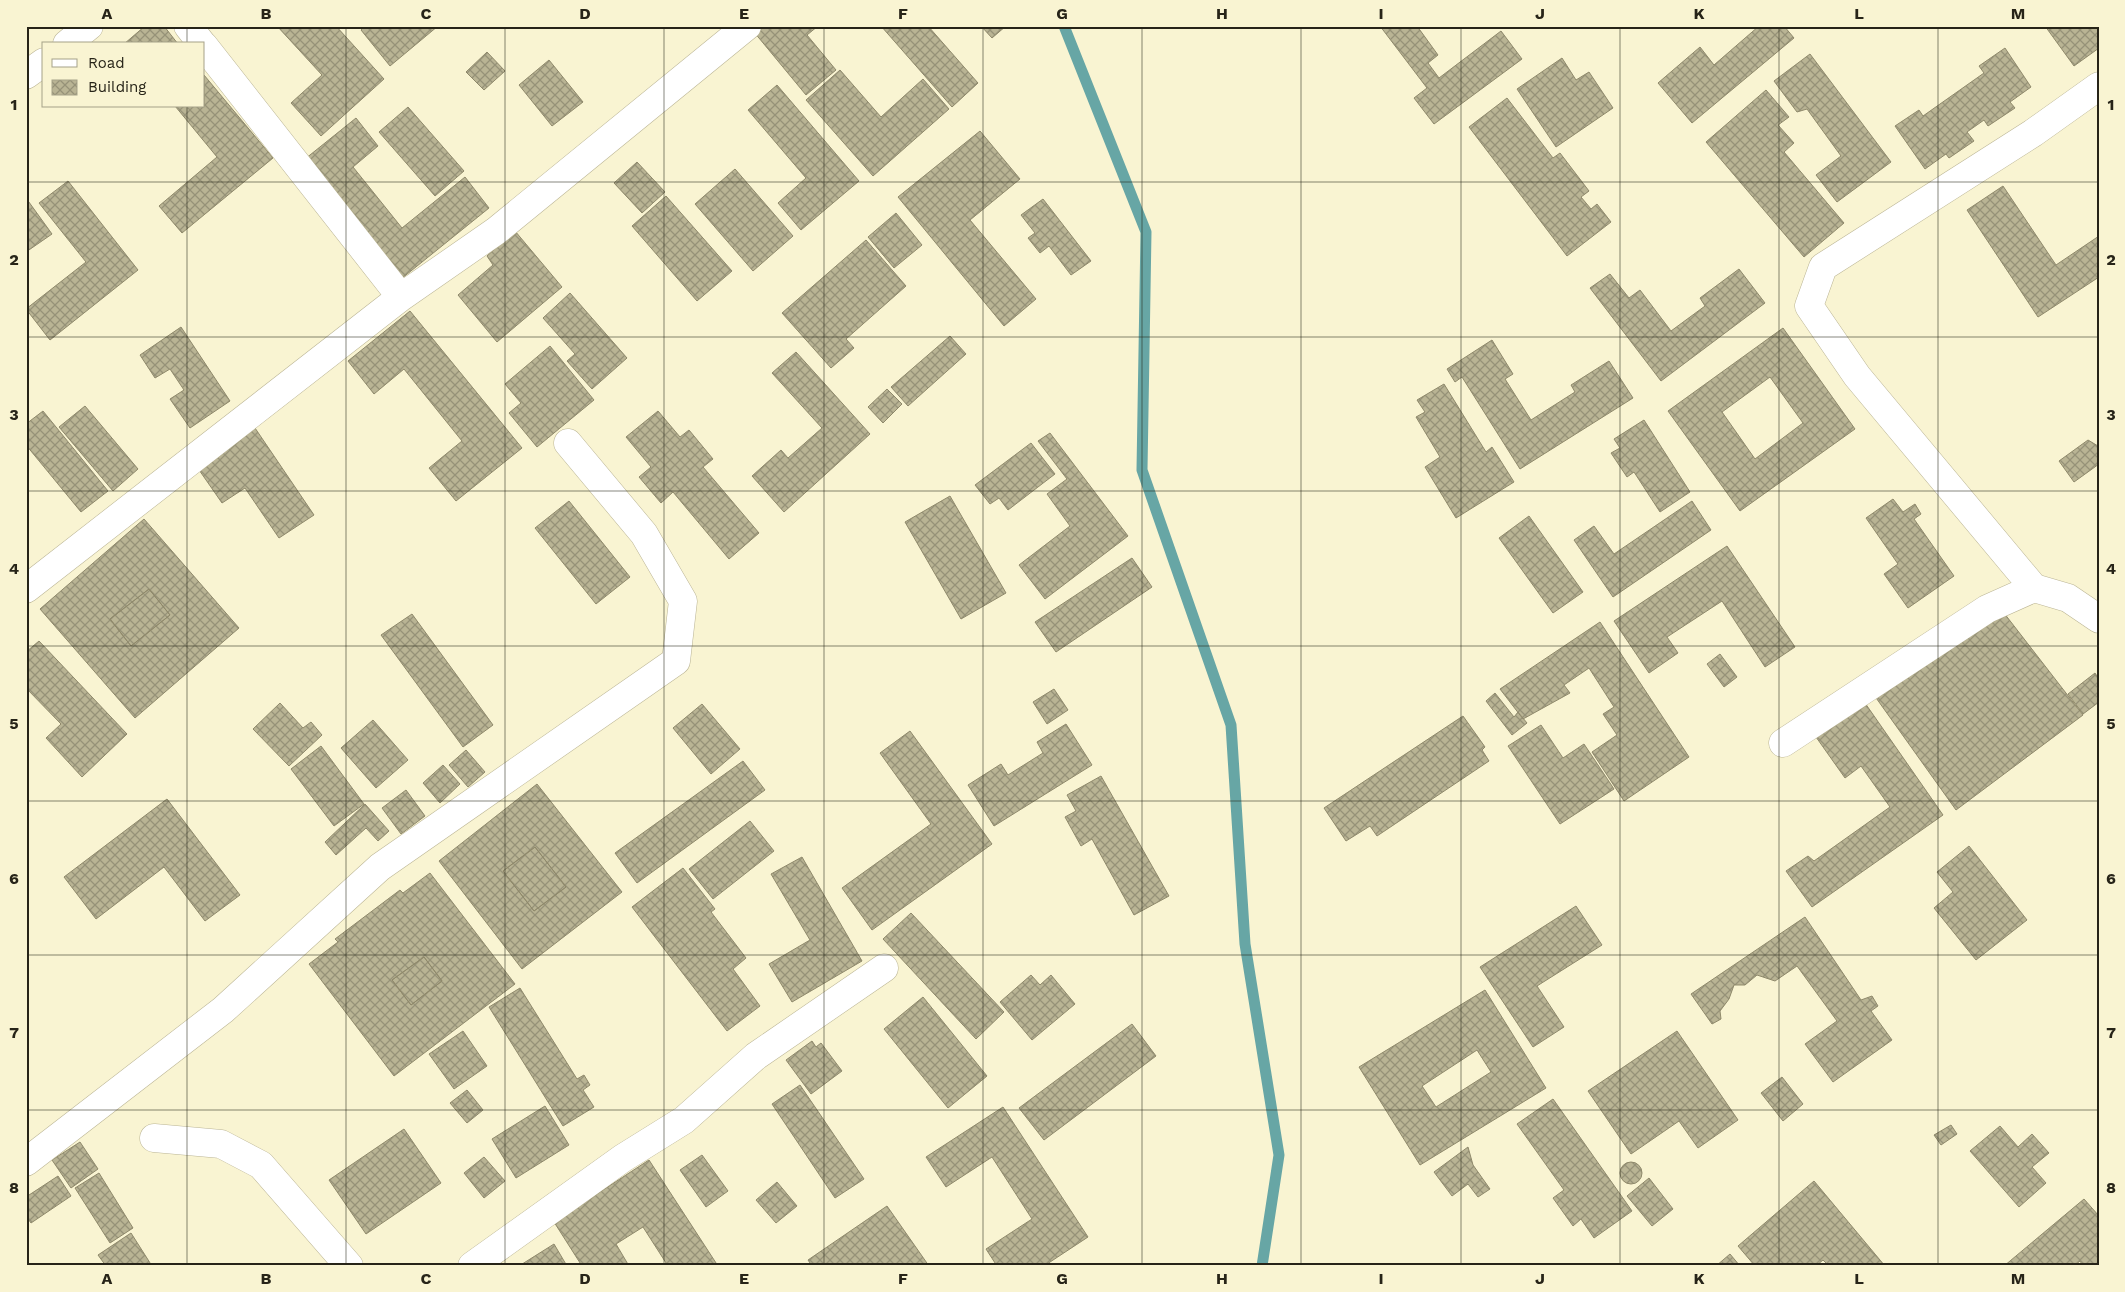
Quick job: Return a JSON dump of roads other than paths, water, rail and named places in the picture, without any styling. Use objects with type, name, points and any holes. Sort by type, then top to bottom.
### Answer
[{"type":"street","points":[[69,42],[89,26]]},
{"type":"street","points":[[188,26],[201,42]]},
{"type":"street","points":[[26,589],[401,297],[496,231],[747,26]]},
{"type":"street","points":[[205,48],[401,297]]},
{"type":"street","points":[[26,76],[42,64]]},
{"type":"street","points":[[2099,86],[2033,133],[1823,267],[1808,306],[1856,376],[2034,588],[2068,598],[2099,619]]},
{"type":"street","points":[[26,1162],[222,1010],[380,867],[676,661],[683,601],[644,534],[568,443]]},
{"type":"street","points":[[1783,743],[1987,609],[2034,588]]},
{"type":"street","points":[[472,1266],[624,1158],[684,1120],[756,1056],[884,968]]},
{"type":"street","points":[[154,1138],[220,1144],[261,1165],[349,1266]]},
{"type":"waterway","points":[[1064,26],[1146,232],[1142,470],[1231,725],[1245,944],[1279,1155],[1262,1266]]}]
